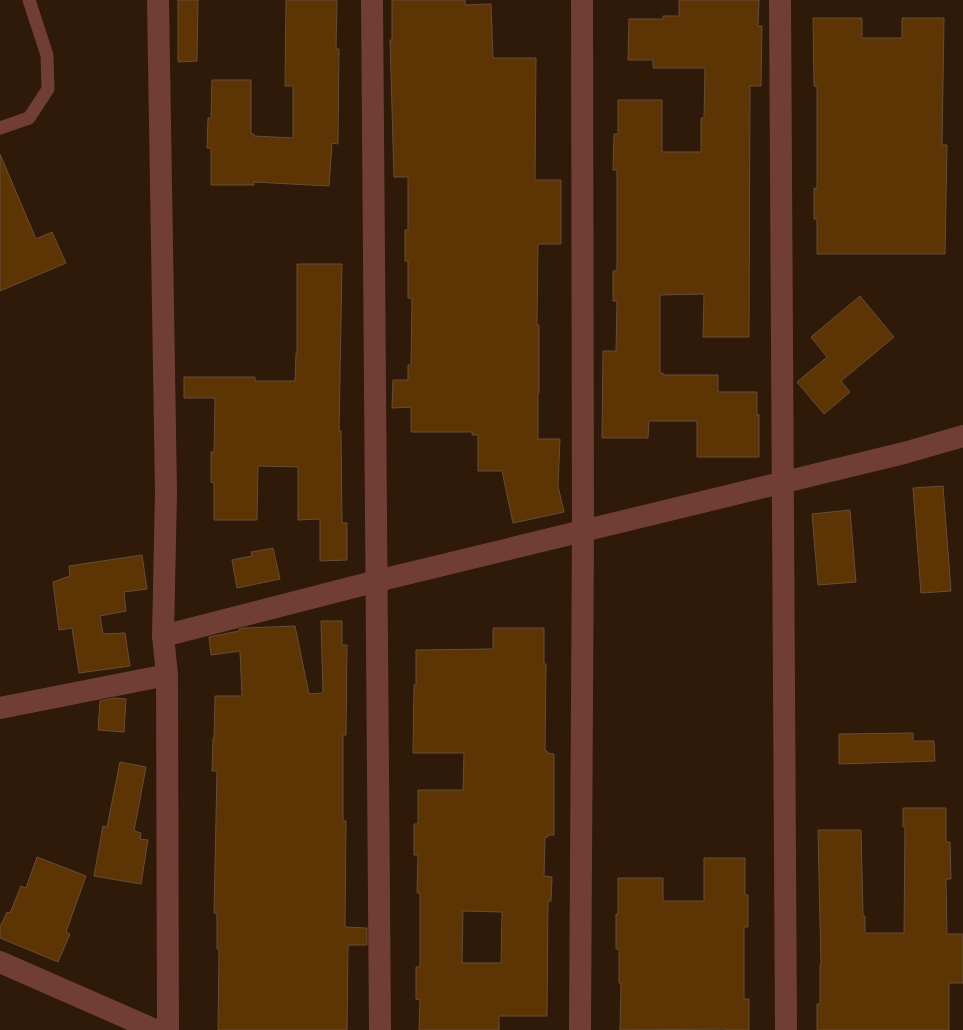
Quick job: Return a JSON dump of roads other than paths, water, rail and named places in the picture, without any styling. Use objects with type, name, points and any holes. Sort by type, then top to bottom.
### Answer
[{"type":"street","points":[[158,0],[166,492],[163,636],[167,675],[168,1030]]},
{"type":"street","points":[[372,0],[380,1030]]},
{"type":"street","points":[[580,1030],[583,531],[582,0]]},
{"type":"street","points":[[780,0],[786,1030]]},
{"type":"street","points":[[163,636],[377,581],[904,453],[963,436]]},
{"type":"street","points":[[0,708],[167,675]]},
{"type":"street","points":[[0,962],[154,1030]]},
{"type":"lane","points":[[0,128],[29,118],[48,89],[47,55],[29,0]]}]
